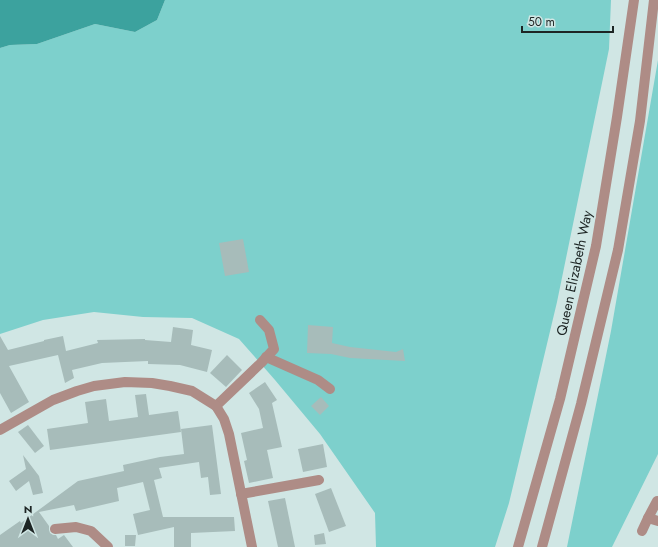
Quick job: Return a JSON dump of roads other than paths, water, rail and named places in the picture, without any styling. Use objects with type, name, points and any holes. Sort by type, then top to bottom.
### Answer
[{"type":"street","name":"Queen Elizabeth Way","points":[[518,547],[560,399],[596,246],[634,0]]},
{"type":"street","points":[[542,547],[581,404],[618,250],[640,121],[654,0]]},
{"type":"street","points":[[216,406],[274,349],[269,330],[260,320]]},
{"type":"street","points":[[266,357],[318,380],[330,389]]},
{"type":"street","points":[[0,430],[53,400],[94,386],[125,382],[170,386],[192,391],[216,406],[224,420],[229,434],[252,547]]},
{"type":"street","points":[[241,494],[319,480]]},
{"type":"street","points":[[642,531],[657,501]]},
{"type":"street","points":[[648,518],[658,521]]},
{"type":"street","points":[[55,529],[76,527],[91,531],[108,547]]}]
